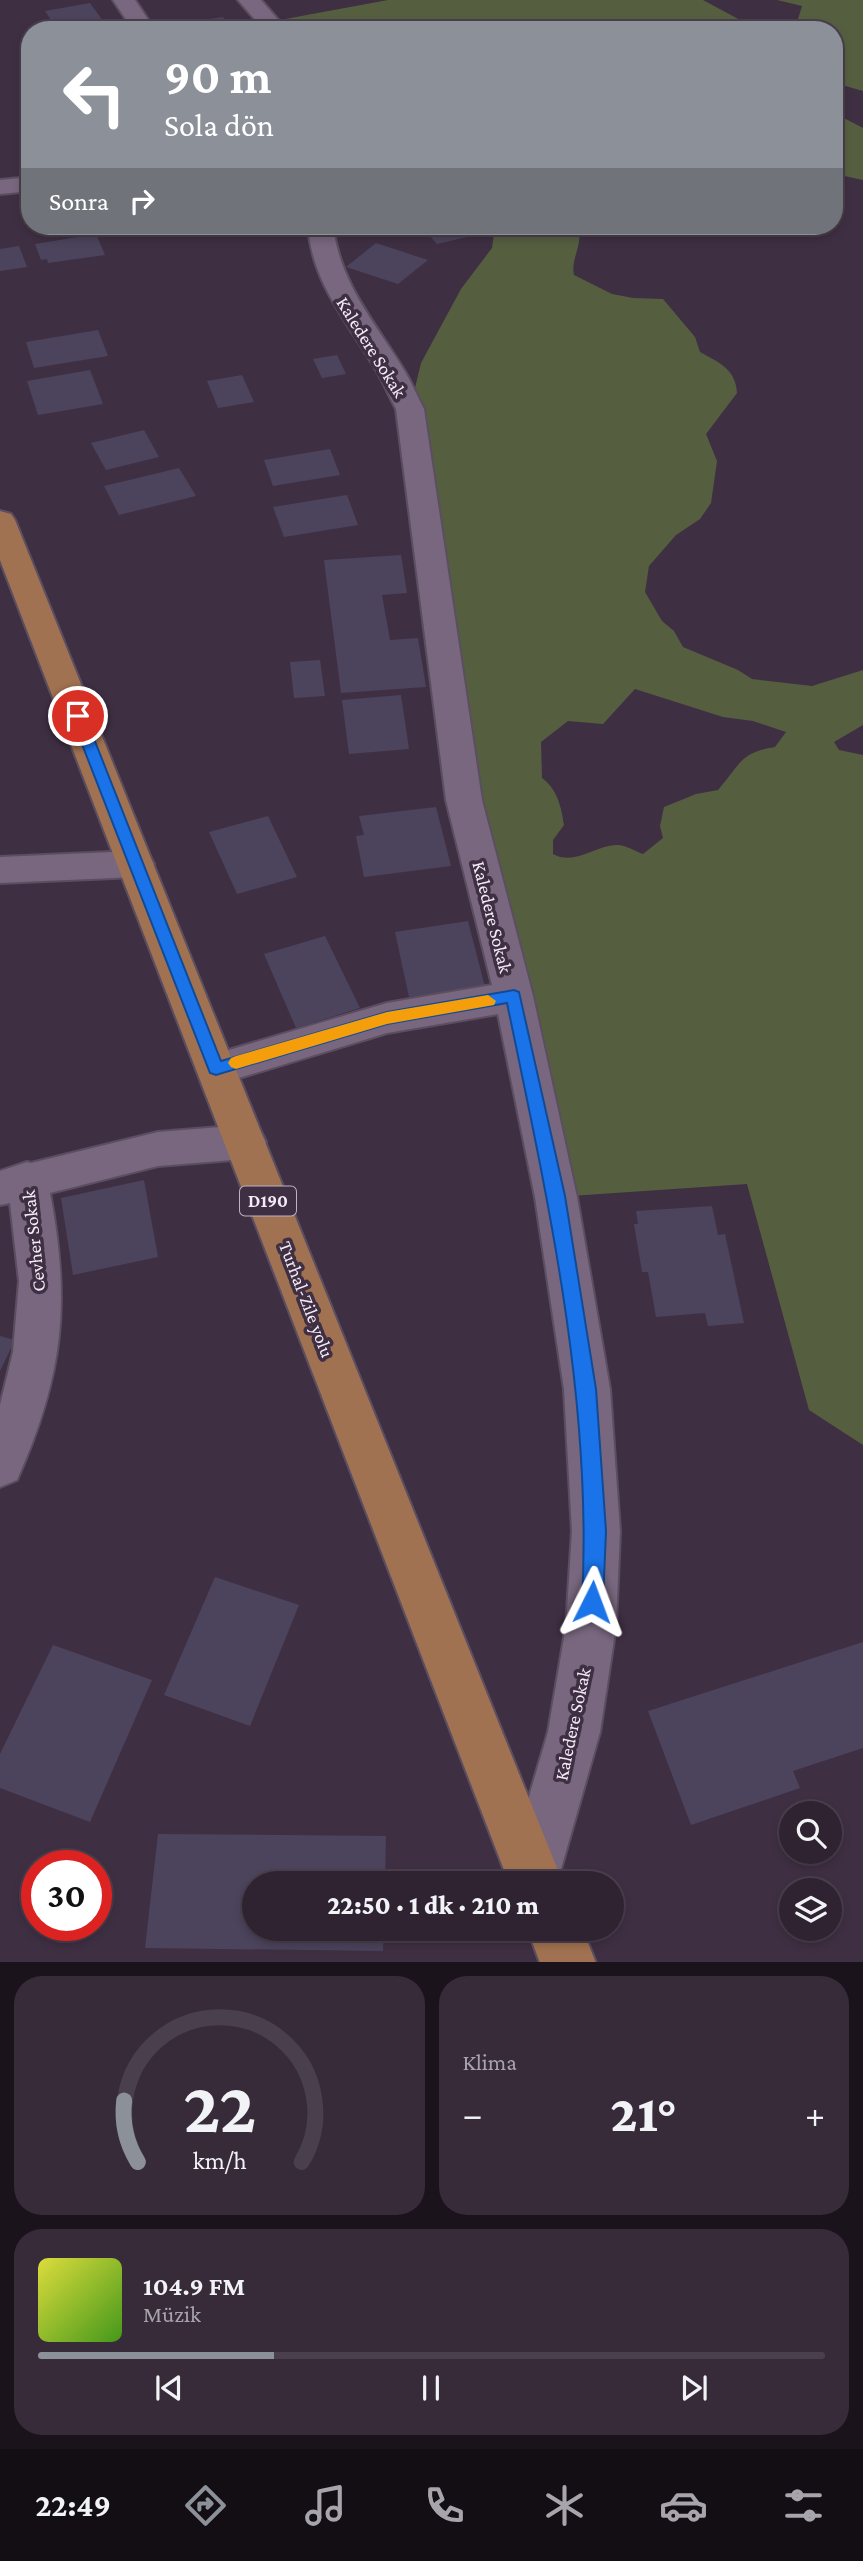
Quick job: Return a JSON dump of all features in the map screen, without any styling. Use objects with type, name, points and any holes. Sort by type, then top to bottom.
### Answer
[{"type":"main road","name":"Turhal-Zile yolu","points":[[0,520],[532,1871]]},
{"type":"main road","points":[[559,1941],[568,1962]]},
{"type":"street","points":[[124,0],[138,21]]},
{"type":"street","points":[[249,0],[268,21]]},
{"type":"street","points":[[0,187],[21,185]]},
{"type":"street","name":"Kaledere Sokak","points":[[321,235],[326,265],[338,292],[391,372],[410,408],[464,800],[514,996],[556,1196],[587,1389],[596,1531],[591,1626],[574,1732],[537,1871]]},
{"type":"street","points":[[0,870],[136,864]]},
{"type":"street","points":[[216,1069],[387,1018],[514,996]]},
{"type":"street","points":[[13,1184],[158,1149],[245,1142]]},
{"type":"street","name":"Cevher Sokak","points":[[0,1465],[25,1392],[38,1334],[41,1278],[13,1184]]},
{"type":"green space","points":[[388,0],[703,0],[742,21],[274,21]]},
{"type":"green space","points":[[777,0],[863,0],[863,91],[843,85],[843,21],[742,21],[798,19],[802,6]]},
{"type":"green space","points":[[843,118],[863,128],[863,180],[843,176]]},
{"type":"green space","points":[[494,235],[579,235],[574,275],[612,294],[663,299],[695,337],[700,352],[730,372],[737,393],[706,434],[717,461],[711,503],[700,519],[676,535],[649,566],[645,592],[662,621],[674,631],[683,647],[738,670],[752,679],[812,686],[863,670],[863,725],[834,742],[839,750],[863,755],[863,1445],[809,1410],[747,1184],[556,1197],[514,996],[410,409],[421,363],[461,289],[492,248]],"holes":[[[635,689],[723,717],[753,721],[786,732],[775,747],[754,753],[741,761],[718,790],[696,794],[664,807],[660,826],[663,838],[643,854],[619,845],[569,858],[553,854],[553,840],[564,825],[555,793],[542,778],[541,742],[568,721],[603,724]]]},
{"type":"building","points":[[90,3],[103,21],[52,21],[45,11]]},
{"type":"building","points":[[223,17],[225,21],[194,21]]},
{"type":"building","points":[[96,235],[105,255],[48,263],[47,259],[41,260],[35,244]]},
{"type":"building","points":[[429,235],[467,237],[437,244]]},
{"type":"building","points":[[376,243],[428,260],[398,284],[346,267]]},
{"type":"building","points":[[19,246],[27,267],[0,271],[0,249]]},
{"type":"building","points":[[98,330],[108,356],[34,368],[26,342]]},
{"type":"building","points":[[337,355],[346,374],[322,378],[313,359]]},
{"type":"building","points":[[90,370],[103,404],[38,415],[27,381]]},
{"type":"building","points":[[242,375],[254,402],[218,408],[207,381]]},
{"type":"building","points":[[144,430],[159,457],[106,470],[91,443]]},
{"type":"building","points":[[330,449],[340,475],[273,486],[264,460]]},
{"type":"building","points":[[179,468],[196,496],[119,515],[104,486]]},
{"type":"building","points":[[347,495],[358,525],[284,537],[273,507]]},
{"type":"building","points":[[401,555],[407,593],[382,595],[390,640],[418,638],[426,687],[341,693],[324,560]]},
{"type":"building","points":[[320,660],[325,696],[294,698],[290,662]]},
{"type":"building","points":[[401,695],[409,749],[349,754],[342,700]]},
{"type":"building","points":[[436,807],[451,866],[364,877],[356,836],[364,835],[359,816]]},
{"type":"building","points":[[268,816],[297,877],[237,894],[209,832]]},
{"type":"building","points":[[468,921],[485,987],[409,997],[395,932]]},
{"type":"building","points":[[325,936],[360,1008],[296,1028],[264,954]]},
{"type":"building","points":[[144,1180],[158,1257],[73,1275],[61,1198]]},
{"type":"building","points":[[712,1206],[718,1235],[725,1234],[744,1323],[708,1326],[705,1313],[656,1317],[648,1272],[642,1272],[634,1224],[638,1224],[636,1211]]},
{"type":"building","points":[[0,1336],[15,1340],[0,1371]]},
{"type":"building","points":[[215,1577],[299,1605],[250,1726],[164,1695]]},
{"type":"building","points":[[863,1642],[863,1748],[793,1771],[800,1788],[691,1825],[648,1711]]},
{"type":"building","points":[[53,1645],[152,1680],[90,1822],[0,1788],[0,1754]]},
{"type":"building","points":[[158,1834],[386,1836],[385,1871],[242,1871],[242,1941],[383,1941],[383,1951],[145,1948]]},
{"type":"slow traffic","points":[[236,1063],[387,1018],[488,1001]]},
{"type":"route","points":[[78,716],[216,1069],[387,1018],[514,996],[556,1196],[587,1389],[596,1531],[592,1602]]}]
